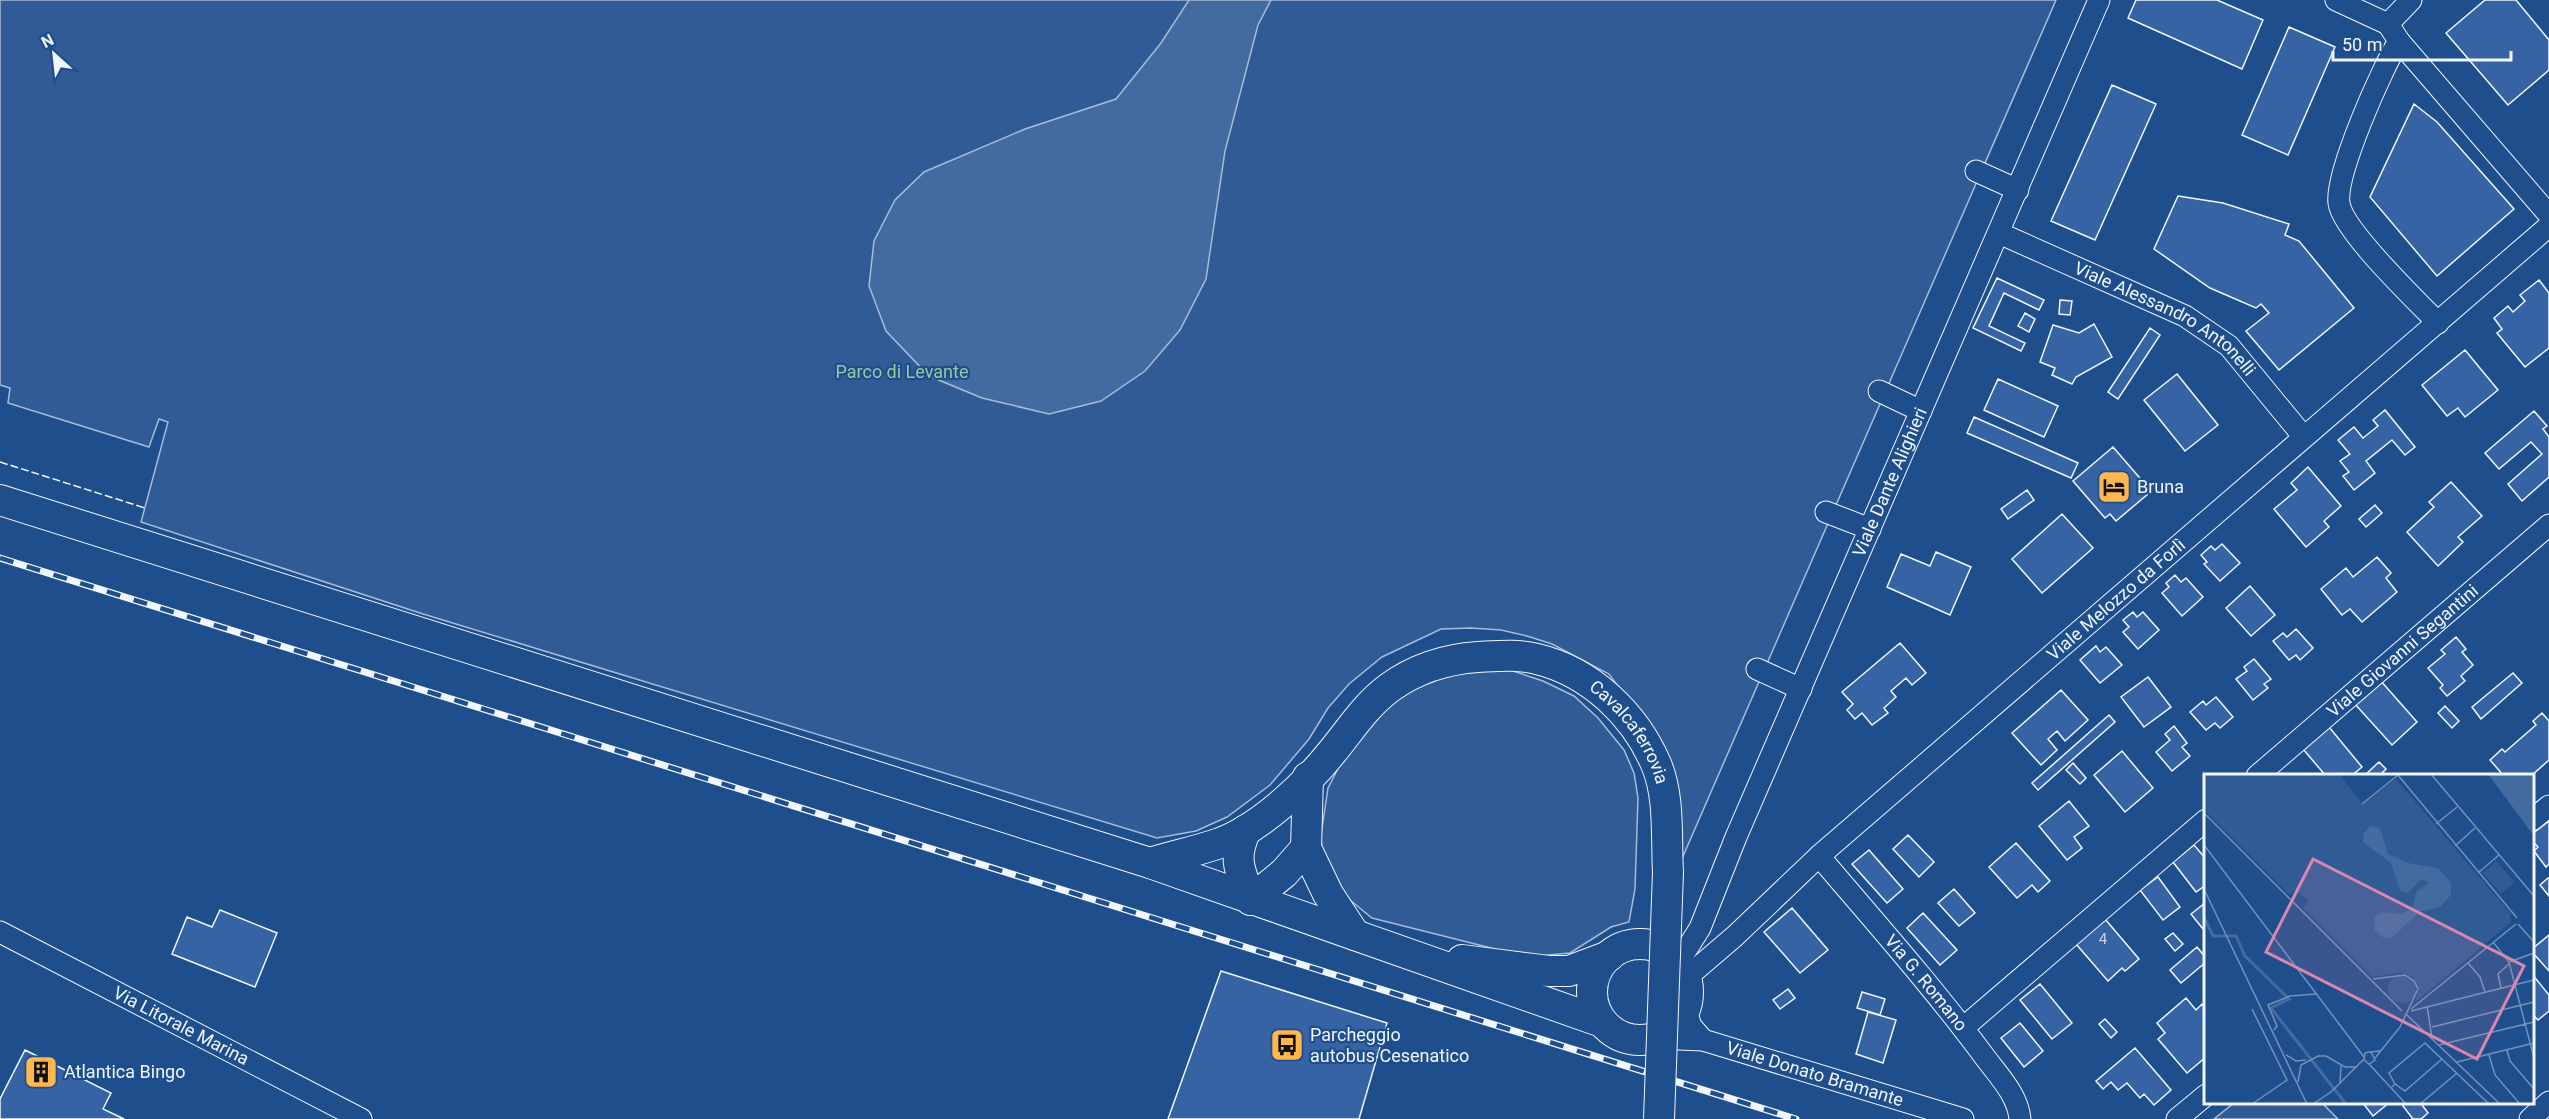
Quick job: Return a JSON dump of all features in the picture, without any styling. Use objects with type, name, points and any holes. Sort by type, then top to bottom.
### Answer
[{"type":"street","name":"Viale Dante Alighieri","points":[[1682,971],[1736,837],[2099,0]]},
{"type":"street","points":[[2336,0],[2393,32],[2549,214]]},
{"type":"street","points":[[2411,0],[2393,32],[2384,65],[2340,181],[2338,205],[2356,236],[2438,323]]},
{"type":"street","points":[[1976,171],[2018,190]]},
{"type":"street","name":"Viale Melozzo da Forlì","points":[[1682,971],[1735,936],[1819,856],[2549,226]]},
{"type":"street","name":"Viale Alessandro Antonelli","points":[[1999,233],[2185,316],[2229,346],[2303,436]]},
{"type":"street","points":[[1879,391],[1922,411]]},
{"type":"street","points":[[0,500],[1150,863],[1602,1022]]},
{"type":"street","points":[[1826,512],[1870,529]]},
{"type":"street","name":"Viale Giovanni Segantini","points":[[2259,774],[2549,525]]},
{"type":"street","name":"Cavalcaferrovia","points":[[1150,863],[1220,843],[1246,830],[1275,809],[1308,777],[1332,753],[1356,718],[1390,687],[1422,670],[1454,659],[1509,655],[1538,659],[1570,672],[1601,690],[1628,717],[1657,766],[1665,805],[1668,872],[1659,1119]]},
{"type":"street","points":[[1757,669],[1801,689]]},
{"type":"street","points":[[1308,777],[1306,848],[1328,894],[1355,935]]},
{"type":"street","points":[[2534,818],[2549,806]]},
{"type":"street","points":[[1963,1028],[2204,821]]},
{"type":"street","points":[[1246,830],[1238,846],[1239,867],[1251,900]]},
{"type":"street","points":[[1251,900],[1284,873],[1306,848]]},
{"type":"street","name":"Via G. Romano","points":[[1819,856],[1963,1028],[2010,1091],[2019,1110],[2020,1119]]},
{"type":"street","name":"Via Litorale Marina","points":[[0,932],[361,1119]]},
{"type":"street","points":[[1423,958],[1569,971],[1609,956],[1622,948],[1637,944],[1653,946],[1667,952],[1682,971],[1688,993],[1685,1008],[1678,1021],[1667,1031],[1654,1038],[1640,1040],[1626,1038],[1613,1032],[1602,1022],[1595,1009],[1592,995],[1593,981],[1599,968],[1609,956]]},
{"type":"street","name":"Viale Donato Bramante","points":[[1685,1008],[1691,1026],[1702,1040]]},
{"type":"street","name":"Viale Donato Bramante","points":[[1654,1038],[1702,1040],[1963,1119]]},
{"type":"street","points":[[2177,1119],[2204,1096]]},
{"type":"street","points":[[2530,1119],[2549,1102]]},
{"type":"shaded area","name":"Parco di Levante","points":[[0,0],[2056,0],[1677,870],[1657,739],[1609,674],[1552,644],[1501,630],[1441,629],[1382,657],[1349,684],[1328,708],[1309,739],[1270,785],[1227,817],[1196,831],[1157,838],[420,613],[141,522],[168,422],[159,419],[149,447],[8,403],[10,388],[0,385]]},
{"type":"shaded area","points":[[1189,0],[1271,0],[1258,25],[1225,151],[1206,279],[1180,330],[1145,371],[1101,401],[1049,414],[982,398],[929,376],[886,331],[869,286],[874,241],[895,200],[924,172],[1025,129],[1116,99],[1161,43]]},
{"type":"shaded area","points":[[1452,670],[1510,670],[1543,681],[1574,696],[1598,718],[1624,750],[1634,773],[1638,798],[1635,889],[1629,922],[1611,927],[1570,953],[1537,956],[1503,951],[1372,918],[1345,896],[1322,851],[1321,835],[1328,788],[1346,753],[1384,705]]},
{"type":"shaded area","points":[[2233,1104],[2323,1104],[2338,1119],[2214,1119]]},
{"type":"building","points":[[2136,0],[2217,0],[2263,20],[2242,69],[2128,18]]},
{"type":"building","points":[[2485,0],[2516,0],[2549,40],[2549,70],[2508,105],[2446,33]]},
{"type":"building","points":[[2289,27],[2335,47],[2288,155],[2242,135]]},
{"type":"building","points":[[2112,85],[2156,104],[2095,240],[2051,221]]},
{"type":"building","points":[[2414,104],[2437,122],[2514,209],[2437,276],[2370,197]]},
{"type":"building","points":[[2178,196],[2223,203],[2289,224],[2285,235],[2299,241],[2354,308],[2279,370],[2246,331],[2269,313],[2261,304],[2256,308],[2210,288],[2154,249]]},
{"type":"building","points":[[1997,278],[2044,300],[2039,310],[2004,293],[1989,326],[2025,343],[2021,351],[1973,328]]},
{"type":"building","points":[[2539,280],[2549,293],[2549,348],[2525,367],[2497,333],[2502,329],[2494,318],[2508,306],[2513,312],[2525,301],[2520,295]]},
{"type":"building","points":[[2060,300],[2072,301],[2070,315],[2059,314]]},
{"type":"building","points":[[2025,313],[2035,319],[2029,332],[2018,326]]},
{"type":"building","points":[[2094,324],[2112,357],[2076,377],[2072,384],[2052,375],[2055,368],[2040,362],[2053,325],[2079,333]]},
{"type":"building","points":[[2150,328],[2160,335],[2118,399],[2108,392]]},
{"type":"building","points":[[2465,350],[2498,390],[2465,417],[2458,408],[2447,416],[2422,385]]},
{"type":"building","points":[[2177,374],[2218,425],[2185,451],[2144,400]]},
{"type":"building","points":[[1998,379],[2058,406],[2044,437],[1984,410]]},
{"type":"building","points":[[2385,410],[2415,447],[2405,455],[2392,440],[2366,461],[2375,473],[2354,490],[2343,476],[2349,472],[2340,461],[2350,454],[2338,440],[2354,427],[2363,438],[2378,426],[2373,420]]},
{"type":"building","points":[[2534,411],[2547,426],[2543,429],[2549,437],[2549,477],[2522,501],[2508,484],[2542,454],[2531,442],[2499,469],[2485,453]]},
{"type":"building","points":[[1974,417],[2078,463],[2071,478],[1967,433]]},
{"type":"building","points":[[2113,447],[2145,484],[2142,487],[2148,494],[2116,521],[2110,514],[2105,518],[2073,481]]},
{"type":"building","points":[[2308,467],[2341,506],[2324,521],[2329,527],[2306,547],[2274,509],[2297,490],[2291,483]]},
{"type":"building","points":[[2451,482],[2482,516],[2458,537],[2463,542],[2438,566],[2407,532],[2434,507],[2429,502]]},
{"type":"building","points":[[2027,490],[2034,500],[2008,519],[2001,509]]},
{"type":"building","points":[[2375,505],[2382,513],[2366,527],[2359,519]]},
{"type":"building","points":[[2062,514],[2093,548],[2042,593],[2012,559]]},
{"type":"building","points":[[2222,544],[2240,563],[2220,581],[2204,564],[2207,562],[2201,555],[2211,546],[2215,550]]},
{"type":"building","points":[[1936,552],[1971,567],[1950,615],[1887,587],[1901,554],[1930,566]]},
{"type":"building","points":[[2377,557],[2391,573],[2386,578],[2397,592],[2362,622],[2350,609],[2342,615],[2321,589],[2346,568],[2353,577]]},
{"type":"building","points":[[2175,575],[2181,582],[2186,578],[2203,597],[2182,616],[2162,593],[2169,587],[2166,583]]},
{"type":"building","points":[[2250,586],[2275,615],[2251,636],[2226,608]]},
{"type":"building","points":[[2133,612],[2137,617],[2143,612],[2159,630],[2138,649],[2123,632],[2129,627],[2123,620]]},
{"type":"building","points":[[2296,629],[2313,648],[2300,660],[2296,655],[2289,660],[2273,641],[2283,633],[2287,637]]},
{"type":"building","points":[[2456,637],[2466,649],[2462,652],[2473,665],[2461,676],[2465,681],[2447,696],[2440,688],[2443,685],[2428,668],[2445,654],[2441,650]]},
{"type":"building","points":[[1900,643],[1926,673],[1912,685],[1906,678],[1891,691],[1896,697],[1884,708],[1888,713],[1872,725],[1862,713],[1855,719],[1847,710],[1853,704],[1842,692]]},
{"type":"building","points":[[2096,646],[2100,652],[2106,647],[2122,665],[2100,683],[2080,660]]},
{"type":"building","points":[[2254,659],[2271,679],[2264,684],[2268,688],[2253,700],[2236,679],[2247,671],[2244,667]]},
{"type":"building","points":[[2513,673],[2522,683],[2481,719],[2472,707]]},
{"type":"building","points":[[2148,677],[2171,707],[2144,727],[2121,697]]},
{"type":"building","points":[[2380,680],[2417,722],[2392,745],[2354,703]]},
{"type":"building","points":[[2061,690],[2088,720],[2065,741],[2057,731],[2048,739],[2057,750],[2041,765],[2012,733]]},
{"type":"building","points":[[2216,697],[2233,717],[2220,728],[2215,723],[2206,730],[2190,712],[2203,701],[2206,705]]},
{"type":"building","points":[[2445,706],[2459,721],[2452,728],[2438,713]]},
{"type":"building","points":[[2542,713],[2549,721],[2549,760],[2533,774],[2502,774],[2490,760],[2502,749],[2505,752],[2536,725],[2533,721]]},
{"type":"building","points":[[2109,715],[2115,722],[2038,790],[2032,783]]},
{"type":"building","points":[[2174,726],[2187,743],[2182,747],[2190,756],[2172,771],[2156,752],[2170,740],[2165,734]]},
{"type":"building","points":[[2329,727],[2362,767],[2353,774],[2324,774],[2303,749]]},
{"type":"building","points":[[2122,751],[2153,788],[2125,812],[2094,775]]},
{"type":"building","points":[[2379,762],[2386,769],[2381,774],[2366,774]]},
{"type":"building","points":[[2073,763],[2086,778],[2080,784],[2066,770]]},
{"type":"building","points":[[2069,801],[2089,826],[2074,837],[2082,848],[2067,860],[2039,826]]},
{"type":"building","points":[[2549,821],[2549,864],[2546,867],[2534,851],[2538,847],[2534,843],[2534,832]]},
{"type":"building","points":[[1908,835],[1934,862],[1919,877],[1893,849]]},
{"type":"building","points":[[2016,843],[2050,881],[2038,892],[2032,885],[2017,898],[1989,867]]},
{"type":"building","points":[[2194,845],[2204,857],[2204,886],[2196,892],[2173,862]]},
{"type":"building","points":[[1869,850],[1903,889],[1887,903],[1852,864]]},
{"type":"building","points":[[2158,877],[2180,907],[2163,920],[2140,890]]},
{"type":"building","points":[[2549,879],[2549,896],[2540,885]]},
{"type":"building","points":[[1954,889],[1975,913],[1959,926],[1938,903]]},
{"type":"building","points":[[2204,904],[2204,928],[2203,929],[2191,914]]},
{"type":"building","points":[[1792,908],[1828,950],[1800,973],[1764,932]]},
{"type":"building","points":[[220,910],[277,933],[255,987],[172,954],[187,917],[212,927]]},
{"type":"building","points":[[1923,913],[1957,950],[1940,965],[1907,928]]},
{"type":"building","points":[[2105,919],[2139,959],[2125,971],[2122,968],[2108,981],[2076,944]]},
{"type":"building","points":[[2173,933],[2183,944],[2175,951],[2165,939]]},
{"type":"building","points":[[2549,935],[2549,971],[2534,954],[2534,947]]},
{"type":"building","points":[[2197,947],[2204,956],[2204,964],[2181,983],[2170,970]]},
{"type":"building","name":"Parcheggio autobus Cesenatico","points":[[1221,971],[1387,1023],[1359,1119],[1168,1119]]},
{"type":"building","points":[[2534,976],[2549,995],[2549,1011],[2538,1020],[2534,1016]]},
{"type":"building","points":[[2040,984],[2072,1023],[2052,1039],[2020,1000]]},
{"type":"building","points":[[1788,989],[1795,998],[1780,1009],[1773,1000]]},
{"type":"building","points":[[1862,992],[1885,999],[1880,1015],[1857,1008]]},
{"type":"building","points":[[2186,998],[2196,1010],[2202,1004],[2204,1006],[2204,1059],[2187,1073],[2158,1039],[2165,1033],[2157,1023]]},
{"type":"building","points":[[1868,1012],[1896,1020],[1883,1063],[1856,1054]]},
{"type":"building","points":[[2105,1019],[2117,1032],[2111,1038],[2099,1024]]},
{"type":"building","points":[[2020,1023],[2043,1051],[2024,1067],[2001,1038]]},
{"type":"building","points":[[2135,1048],[2171,1090],[2154,1105],[2144,1094],[2140,1098],[2127,1083],[2118,1090],[2111,1082],[2103,1089],[2096,1081]]},
{"type":"building","name":"Atlantica Bingo","points":[[25,1050],[111,1093],[103,1109],[124,1119],[0,1119],[0,1099]]},
{"type":"building","points":[[2364,1104],[2388,1104],[2373,1116]]},
{"type":"building","points":[[2402,1104],[2421,1104],[2428,1113],[2421,1119],[2413,1119]]},
{"type":"railway","points":[[0,558],[1796,1119]]},
{"type":"fence","points":[[0,462],[145,508]]},
{"type":"place","name":"Bruna","points":[[2114,487]]},
{"type":"place","name":"Parcheggio autobus Cesenatico","points":[[1287,1045]]},
{"type":"place","name":"Atlantica Bingo","points":[[41,1072]]}]
